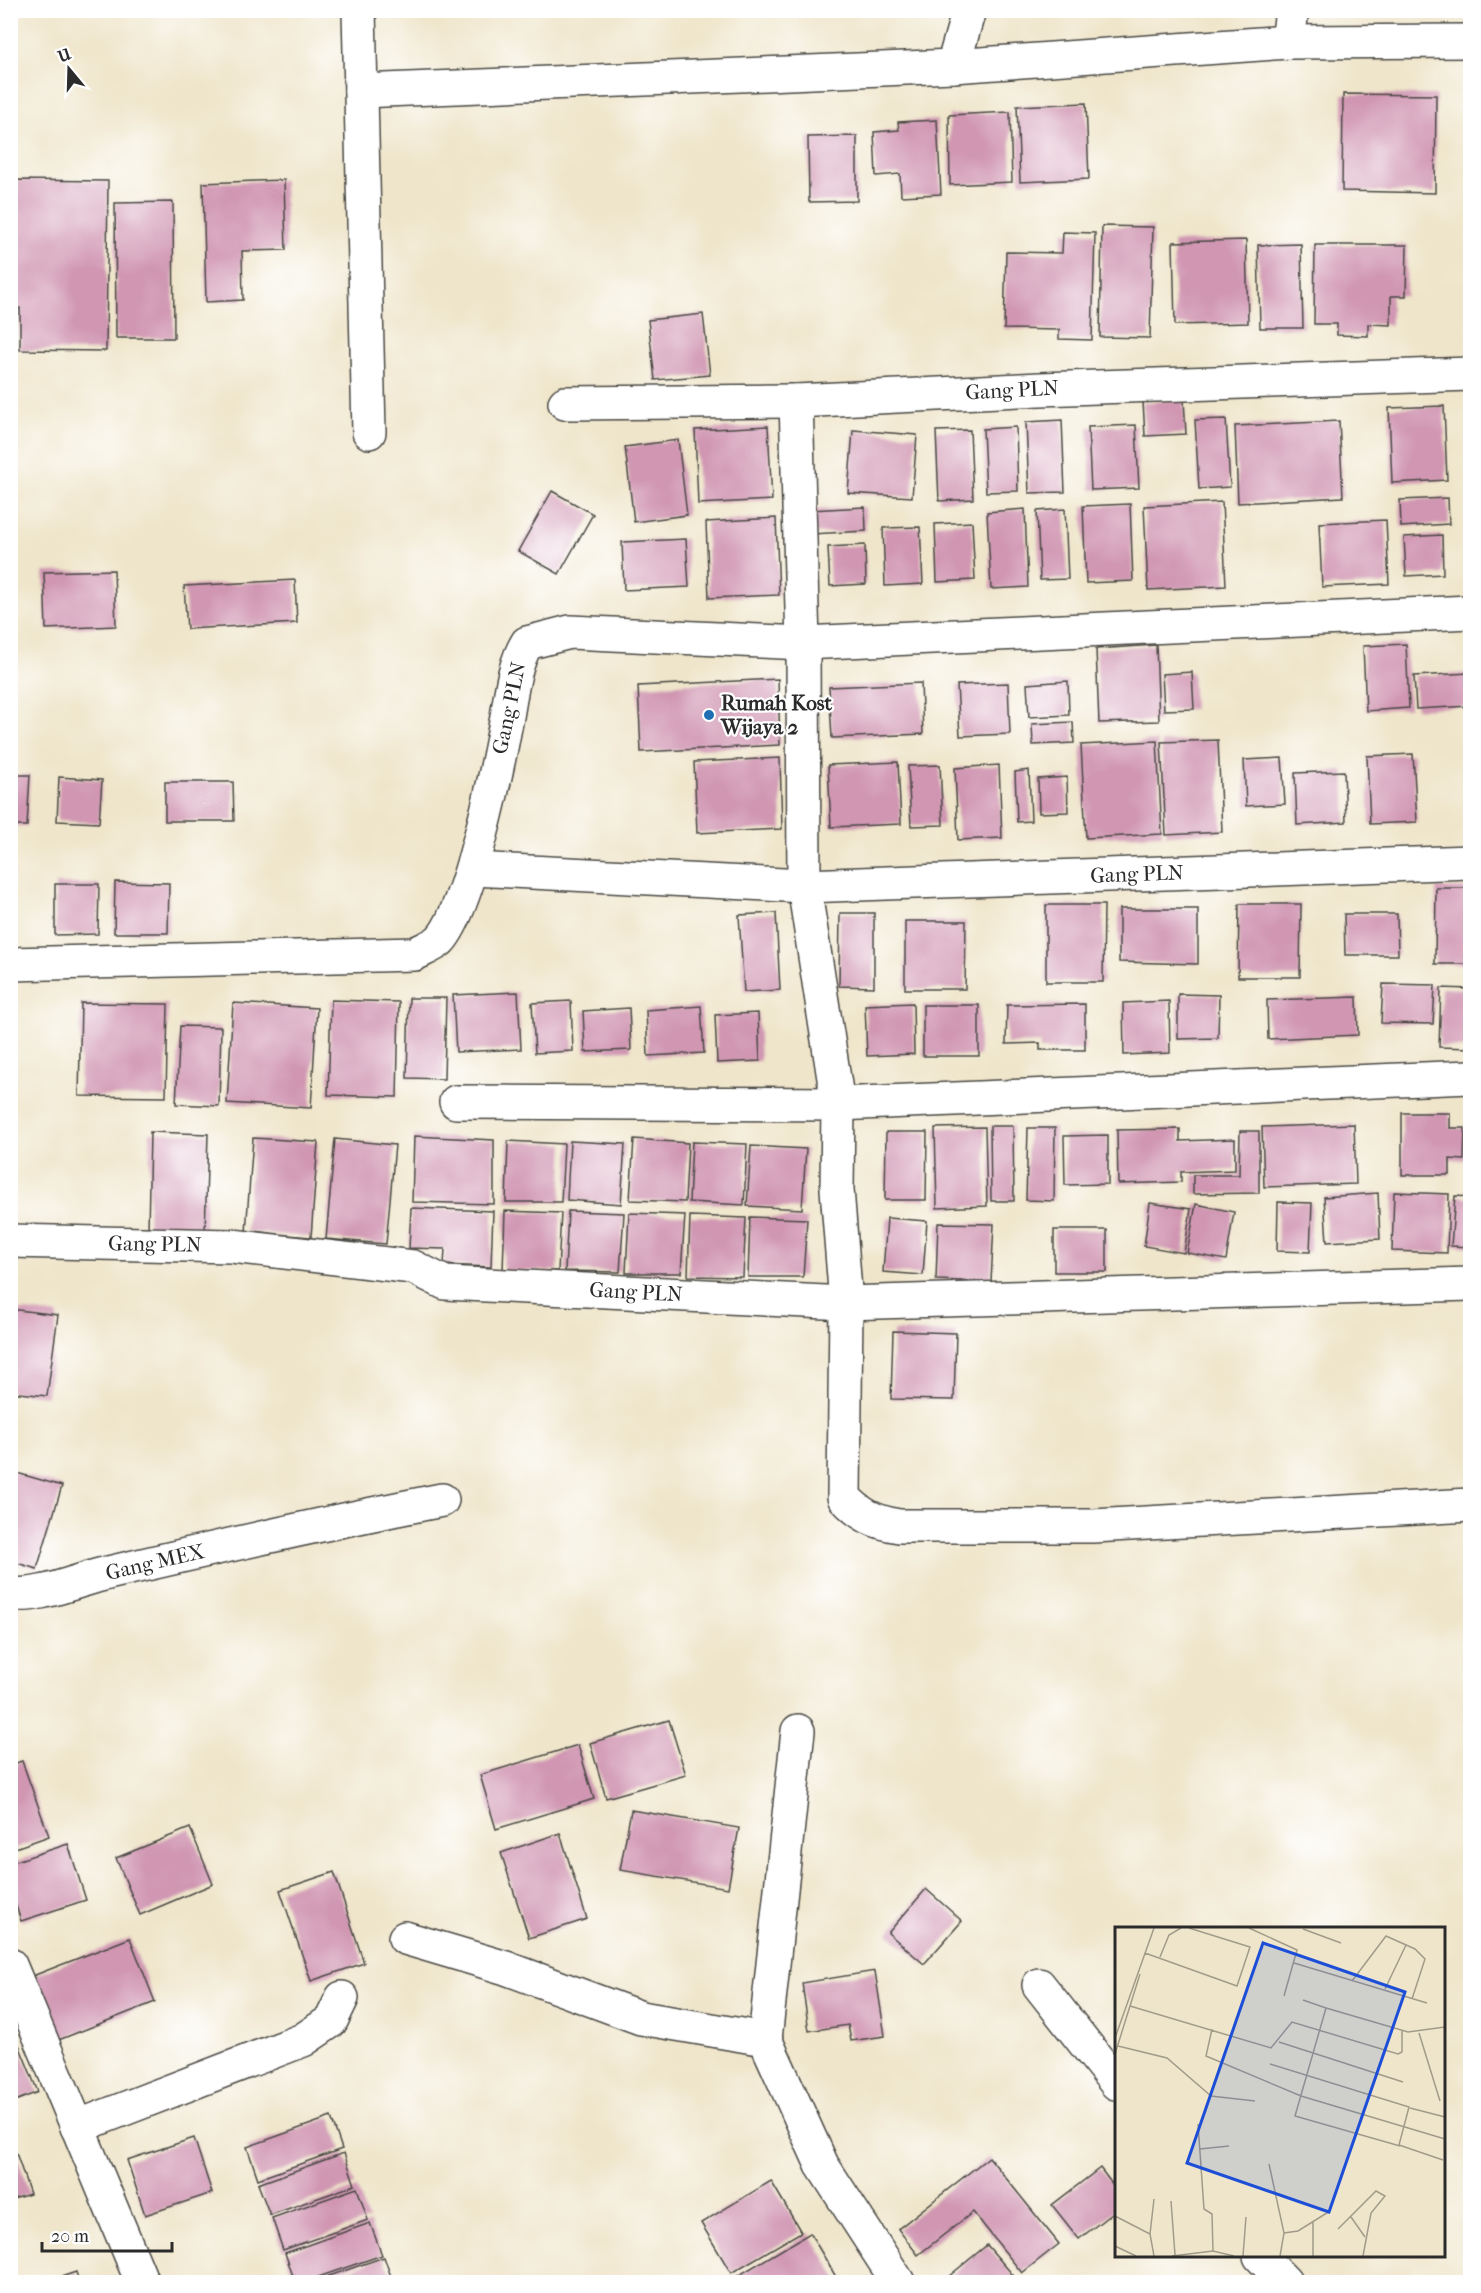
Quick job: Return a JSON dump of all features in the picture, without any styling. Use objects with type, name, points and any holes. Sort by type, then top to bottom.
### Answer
[{"type":"street","points":[[359,10],[369,432]]},
{"type":"street","points":[[952,66],[969,10]]},
{"type":"street","points":[[1288,42],[1292,10]]},
{"type":"street","points":[[361,91],[952,66],[1288,42],[1470,41]]},
{"type":"street","name":"Gang PLN","points":[[565,403],[796,401],[1040,389],[1470,374]]},
{"type":"street","points":[[796,401],[803,643],[804,886],[838,1104],[837,1189],[846,1303],[844,1497],[855,1510],[874,1521],[899,1527],[1093,1526],[1470,1505]]},
{"type":"street","name":"Gang PLN","points":[[10,964],[415,954],[440,941],[451,921],[472,869],[504,733],[519,656],[527,643],[570,633],[803,643],[1470,612]]},
{"type":"street","name":"Gang PLN","points":[[472,869],[804,886],[1470,862]]},
{"type":"street","points":[[456,1102],[838,1104],[1470,1077]]},
{"type":"street","name":"Gang PLN","points":[[10,1241],[232,1246],[413,1267],[445,1283],[846,1303],[1470,1284]]},
{"type":"street","name":"Gang MEX","points":[[10,1593],[43,1591],[82,1579],[300,1528],[442,1500]]},
{"type":"street","points":[[798,1731],[765,2040],[822,2165],[898,2283]]},
{"type":"street","points":[[405,1938],[506,1968],[641,2018],[765,2040]]},
{"type":"street","points":[[10,1965],[142,2283]]},
{"type":"street","points":[[1039,1986],[1115,2082]]},
{"type":"street","points":[[77,2127],[303,2040],[331,2021],[342,1998]]},
{"type":"street","points":[[1261,2257],[1285,2283]]},
{"type":"building","points":[[1343,94],[1436,95],[1435,193],[1342,191]]},
{"type":"building","points":[[1086,103],[1089,179],[1020,182],[1017,106]]},
{"type":"building","points":[[1010,112],[1012,182],[950,185],[949,115]]},
{"type":"building","points":[[937,120],[941,194],[901,196],[900,174],[876,176],[874,132],[899,130],[898,122]]},
{"type":"building","points":[[857,136],[857,201],[809,202],[808,137]]},
{"type":"building","points":[[10,180],[108,181],[106,351],[20,350],[20,308],[10,308]]},
{"type":"building","points":[[284,180],[286,250],[242,251],[243,300],[206,302],[203,183]]},
{"type":"building","points":[[173,202],[174,338],[116,338],[115,203]]},
{"type":"building","points":[[1102,226],[1153,227],[1150,338],[1100,337]]},
{"type":"building","points":[[1063,232],[1095,233],[1092,340],[1059,339],[1059,330],[1004,329],[1006,252],[1062,253]]},
{"type":"building","points":[[1246,240],[1248,323],[1175,325],[1173,242]]},
{"type":"building","points":[[1301,244],[1303,328],[1260,328],[1258,245]]},
{"type":"building","points":[[1315,245],[1407,245],[1406,296],[1391,296],[1391,325],[1368,324],[1368,336],[1337,335],[1337,324],[1314,324]]},
{"type":"building","points":[[703,314],[710,375],[655,380],[648,320]]},
{"type":"building","points":[[1184,400],[1186,434],[1145,436],[1143,402]]},
{"type":"building","points":[[1444,406],[1447,480],[1392,483],[1389,408]]},
{"type":"building","points":[[1226,419],[1230,487],[1199,489],[1195,420]]},
{"type":"building","points":[[1062,420],[1065,492],[1029,493],[1026,422]]},
{"type":"building","points":[[1339,421],[1343,497],[1238,503],[1235,426]]},
{"type":"building","points":[[1136,425],[1139,488],[1091,490],[1088,427]]},
{"type":"building","points":[[768,426],[772,500],[698,504],[695,430]]},
{"type":"building","points":[[1016,427],[1018,491],[986,492],[983,429]]},
{"type":"building","points":[[853,430],[917,435],[912,497],[848,493]]},
{"type":"building","points":[[970,430],[973,499],[939,501],[936,431]]},
{"type":"building","points":[[678,440],[687,515],[634,522],[625,447]]},
{"type":"building","points":[[552,491],[593,514],[559,574],[518,551]]},
{"type":"building","points":[[1448,498],[1449,524],[1401,527],[1400,500]]},
{"type":"building","points":[[1222,502],[1226,586],[1148,590],[1144,506]]},
{"type":"building","points":[[1130,504],[1133,581],[1086,583],[1083,506]]},
{"type":"building","points":[[865,507],[866,531],[811,534],[810,510]]},
{"type":"building","points":[[1025,509],[1028,587],[991,589],[987,512]]},
{"type":"building","points":[[1065,509],[1068,579],[1040,580],[1037,511]]},
{"type":"building","points":[[776,518],[779,595],[709,598],[706,522]]},
{"type":"building","points":[[1386,520],[1389,584],[1322,587],[1319,523]]},
{"type":"building","points":[[972,522],[975,580],[937,582],[935,524]]},
{"type":"building","points":[[920,527],[923,584],[885,586],[883,528]]},
{"type":"building","points":[[1442,535],[1443,574],[1406,576],[1404,537]]},
{"type":"building","points":[[686,539],[689,587],[624,590],[622,542]]},
{"type":"building","points":[[865,545],[866,584],[830,586],[828,547]]},
{"type":"building","points":[[114,570],[116,626],[46,629],[44,572]]},
{"type":"building","points":[[295,580],[297,623],[187,629],[184,586]]},
{"type":"building","points":[[1406,644],[1409,708],[1366,711],[1363,646]]},
{"type":"building","points":[[1156,645],[1159,721],[1099,723],[1096,649]]},
{"type":"building","points":[[1192,672],[1194,709],[1164,710],[1162,674]]},
{"type":"building","points":[[1470,673],[1470,706],[1416,709],[1414,676]]},
{"type":"building","name":"Rumah Kost Wijaya 2","points":[[778,679],[780,745],[641,752],[638,686]]},
{"type":"building","points":[[1068,681],[1069,715],[1029,717],[1027,684]]},
{"type":"building","points":[[921,683],[923,734],[832,738],[829,687]]},
{"type":"building","points":[[1008,683],[1010,734],[960,736],[957,685]]},
{"type":"building","points":[[1073,722],[1074,743],[1033,745],[1032,724]]},
{"type":"building","points":[[1218,740],[1222,832],[1166,835],[1161,742]]},
{"type":"building","points":[[1157,741],[1162,834],[1086,838],[1081,745]]},
{"type":"building","points":[[1413,754],[1417,822],[1370,824],[1367,756]]},
{"type":"building","points":[[780,758],[782,829],[697,833],[694,762]]},
{"type":"building","points":[[1282,758],[1285,804],[1246,806],[1244,760]]},
{"type":"building","points":[[898,762],[901,824],[831,827],[828,765]]},
{"type":"building","points":[[940,765],[943,825],[911,826],[908,766]]},
{"type":"building","points":[[999,765],[1002,838],[958,840],[955,768]]},
{"type":"building","points":[[1029,770],[1031,821],[1017,822],[1015,772]]},
{"type":"building","points":[[1344,771],[1346,822],[1297,825],[1295,773]]},
{"type":"building","points":[[10,775],[30,775],[27,826],[10,826]]},
{"type":"building","points":[[59,777],[102,780],[99,823],[57,821]]},
{"type":"building","points":[[1067,777],[1068,812],[1039,813],[1038,779]]},
{"type":"building","points":[[165,782],[233,782],[234,821],[165,821]]},
{"type":"building","points":[[115,882],[169,883],[168,933],[114,933]]},
{"type":"building","points":[[55,884],[99,884],[98,934],[55,935]]},
{"type":"building","points":[[1436,888],[1470,888],[1470,964],[1435,964]]},
{"type":"building","points":[[1239,904],[1301,904],[1300,977],[1238,977]]},
{"type":"building","points":[[1046,905],[1104,905],[1103,982],[1046,982]]},
{"type":"building","points":[[1119,909],[1198,909],[1198,964],[1119,962]]},
{"type":"building","points":[[776,913],[780,990],[744,992],[739,915]]},
{"type":"building","points":[[840,913],[874,913],[874,987],[839,986]]},
{"type":"building","points":[[1344,914],[1397,914],[1398,955],[1345,955]]},
{"type":"building","points":[[905,921],[966,921],[965,989],[905,989]]},
{"type":"building","points":[[1383,984],[1435,985],[1433,1024],[1381,1023]]},
{"type":"building","points":[[1441,988],[1470,989],[1470,1048],[1439,1047]]},
{"type":"building","points":[[518,992],[521,1049],[456,1052],[453,995]]},
{"type":"building","points":[[1178,994],[1219,995],[1218,1038],[1178,1039]]},
{"type":"building","points":[[1357,997],[1358,1035],[1268,1039],[1267,1000]]},
{"type":"building","points":[[409,998],[446,998],[444,1079],[407,1078]]},
{"type":"building","points":[[331,1000],[399,1002],[397,1097],[328,1095]]},
{"type":"building","points":[[571,1001],[573,1051],[535,1053],[532,1003]]},
{"type":"building","points":[[1169,1001],[1170,1053],[1124,1055],[1123,1003]]},
{"type":"building","points":[[81,1003],[168,1004],[166,1097],[79,1096]]},
{"type":"building","points":[[233,1003],[317,1008],[311,1108],[227,1103]]},
{"type":"building","points":[[913,1003],[914,1054],[867,1056],[865,1005]]},
{"type":"building","points":[[1085,1004],[1085,1050],[1040,1050],[1040,1043],[1006,1044],[1007,1005]]},
{"type":"building","points":[[923,1005],[979,1005],[979,1056],[923,1056]]},
{"type":"building","points":[[701,1006],[704,1053],[648,1056],[646,1010]]},
{"type":"building","points":[[629,1008],[631,1050],[585,1052],[583,1011]]},
{"type":"building","points":[[758,1013],[760,1061],[717,1063],[715,1015]]},
{"type":"building","points":[[180,1026],[221,1027],[219,1106],[176,1104]]},
{"type":"building","points":[[1402,1113],[1450,1113],[1450,1128],[1465,1128],[1464,1160],[1450,1159],[1450,1175],[1402,1175]]},
{"type":"building","points":[[1354,1124],[1356,1184],[1264,1187],[1262,1127]]},
{"type":"building","points":[[990,1126],[1013,1126],[1014,1201],[991,1201]]},
{"type":"building","points":[[985,1127],[987,1206],[937,1208],[935,1128]]},
{"type":"building","points":[[1028,1128],[1055,1128],[1054,1201],[1026,1200]]},
{"type":"building","points":[[1180,1129],[1180,1141],[1235,1139],[1235,1170],[1181,1172],[1181,1182],[1118,1184],[1117,1130]]},
{"type":"building","points":[[1240,1131],[1259,1131],[1259,1193],[1193,1194],[1193,1175],[1239,1175]]},
{"type":"building","points":[[150,1132],[208,1134],[205,1233],[148,1231]]},
{"type":"building","points":[[886,1132],[927,1132],[926,1200],[885,1200]]},
{"type":"building","points":[[1108,1135],[1108,1184],[1065,1185],[1064,1136]]},
{"type":"building","points":[[414,1136],[494,1140],[494,1204],[412,1202]]},
{"type":"building","points":[[253,1138],[318,1142],[311,1237],[246,1232]]},
{"type":"building","points":[[335,1139],[395,1145],[386,1244],[326,1239]]},
{"type":"building","points":[[634,1139],[688,1143],[685,1202],[630,1200]]},
{"type":"building","points":[[508,1141],[564,1144],[561,1202],[506,1202]]},
{"type":"building","points":[[570,1141],[625,1144],[621,1204],[567,1200]]},
{"type":"building","points":[[692,1142],[747,1144],[744,1205],[689,1202]]},
{"type":"building","points":[[751,1146],[806,1149],[802,1209],[747,1206]]},
{"type":"building","points":[[1394,1192],[1449,1194],[1447,1253],[1392,1251]]},
{"type":"building","points":[[1378,1193],[1380,1239],[1327,1242],[1324,1197]]},
{"type":"building","points":[[1455,1196],[1470,1197],[1470,1247],[1451,1246]]},
{"type":"building","points":[[1278,1202],[1312,1203],[1310,1252],[1277,1251]]},
{"type":"building","points":[[1150,1203],[1191,1209],[1184,1253],[1144,1246]]},
{"type":"building","points":[[1196,1204],[1234,1212],[1226,1260],[1187,1253]]},
{"type":"building","points":[[411,1208],[493,1211],[491,1267],[444,1265],[445,1249],[409,1248]]},
{"type":"building","points":[[505,1211],[561,1213],[558,1271],[503,1271]]},
{"type":"building","points":[[568,1211],[624,1213],[620,1272],[565,1271]]},
{"type":"building","points":[[629,1213],[685,1215],[681,1273],[626,1273]]},
{"type":"building","points":[[690,1216],[746,1218],[743,1277],[688,1276]]},
{"type":"building","points":[[750,1217],[807,1219],[803,1277],[748,1277]]},
{"type":"building","points":[[887,1218],[927,1221],[923,1275],[883,1272]]},
{"type":"building","points":[[938,1223],[994,1224],[991,1282],[936,1280]]},
{"type":"building","points":[[1054,1230],[1107,1230],[1107,1272],[1054,1272]]},
{"type":"building","points":[[10,1309],[58,1315],[47,1396],[10,1392]]},
{"type":"building","points":[[893,1331],[956,1333],[954,1400],[891,1399]]},
{"type":"building","points":[[10,1471],[62,1486],[37,1569],[10,1561]]},
{"type":"building","points":[[669,1720],[686,1775],[606,1798],[590,1743]]},
{"type":"building","points":[[578,1745],[594,1799],[496,1829],[480,1775]]},
{"type":"building","points":[[22,1761],[49,1836],[10,1850],[10,1765]]},
{"type":"building","points":[[631,1810],[739,1828],[728,1888],[620,1870]]},
{"type":"building","points":[[190,1828],[213,1884],[140,1915],[116,1858]]},
{"type":"building","points":[[560,1833],[587,1919],[529,1938],[501,1853]]},
{"type":"building","points":[[68,1844],[86,1900],[21,1921],[10,1887],[10,1863]]},
{"type":"building","points":[[334,1872],[364,1963],[311,1981],[280,1890]]},
{"type":"building","points":[[926,1889],[962,1921],[924,1964],[888,1933]]},
{"type":"building","points":[[130,1938],[155,2002],[56,2041],[30,1977]]},
{"type":"building","points":[[875,1971],[885,2036],[851,2041],[848,2025],[809,2031],[802,1983]]},
{"type":"building","points":[[15,2035],[38,2092],[10,2103],[10,2036]]},
{"type":"building","points":[[331,2117],[342,2149],[258,2179],[247,2147]]},
{"type":"building","points":[[10,2135],[30,2194],[10,2200]]},
{"type":"building","points":[[194,2138],[212,2193],[145,2215],[127,2160]]},
{"type":"building","points":[[344,2153],[355,2185],[270,2215],[258,2184]]},
{"type":"building","points":[[989,2157],[1059,2244],[1022,2273],[973,2212],[918,2255],[898,2229]]},
{"type":"building","points":[[1100,2168],[1115,2188],[1115,2211],[1079,2239],[1052,2205]]},
{"type":"building","points":[[771,2181],[801,2232],[731,2273],[701,2223]]},
{"type":"building","points":[[357,2188],[368,2220],[283,2250],[272,2218]]},
{"type":"building","points":[[370,2223],[382,2255],[304,2282],[295,2282],[285,2253]]},
{"type":"building","points":[[810,2233],[839,2282],[732,2282],[731,2280]]},
{"type":"building","points":[[987,2245],[1019,2282],[943,2281]]},
{"type":"building","points":[[384,2257],[393,2282],[312,2282]]},
{"type":"building","points":[[76,2272],[79,2282],[46,2282]]},
{"type":"place","name":"Rumah Kost Wijaya 2","points":[[709,715]]}]
